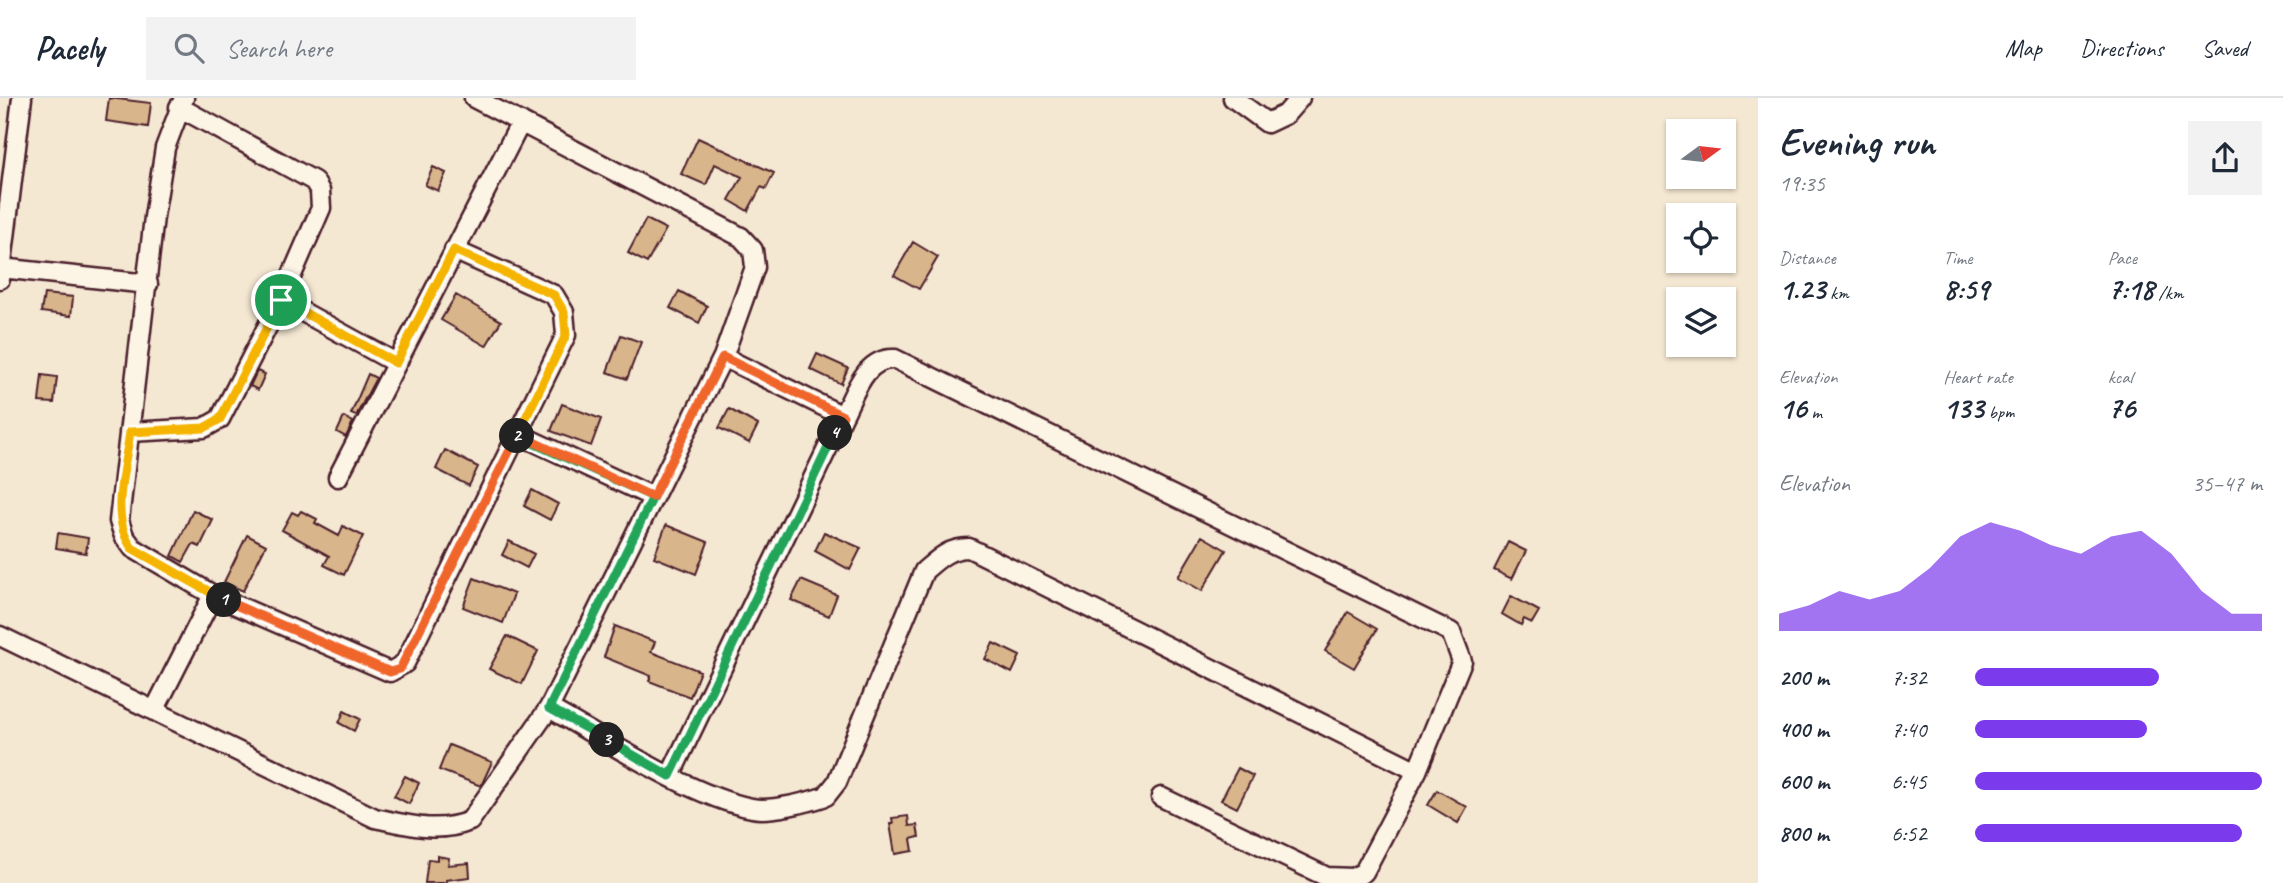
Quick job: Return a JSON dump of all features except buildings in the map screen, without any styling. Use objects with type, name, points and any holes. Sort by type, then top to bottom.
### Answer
[{"type":"street","points":[[22,98],[1,274],[148,284]]},
{"type":"street","points":[[0,636],[375,818],[428,829],[452,828],[470,821],[549,708],[723,357],[755,267],[753,250],[741,237],[474,98]]},
{"type":"street","points":[[1233,98],[1267,122],[1286,114],[1300,98]]},
{"type":"street","points":[[130,432],[204,428],[220,419],[281,300],[321,208],[320,191],[314,181],[182,103],[165,148],[119,521],[124,536],[132,548],[213,594],[390,672],[400,669],[566,335],[564,312],[554,295],[454,250]]},
{"type":"street","points":[[338,477],[521,122]]},
{"type":"street","points":[[281,300],[396,363]]},
{"type":"street","points":[[723,357],[843,416]]},
{"type":"street","points":[[670,776],[843,416],[868,368],[883,358],[895,359],[1451,632],[1462,661],[1417,771],[1364,872],[1353,878],[1339,880],[1327,877],[1161,797]]},
{"type":"street","points":[[518,434],[653,497]]},
{"type":"street","points":[[549,708],[670,776],[755,809],[826,796],[837,782],[925,571],[942,555],[955,548],[970,548],[1417,771]]},
{"type":"street","points":[[154,711],[213,594]]},
{"type":"route","points":[[281,300],[220,419],[204,428],[130,432],[119,521],[132,548],[213,594],[390,672],[400,669],[405,663],[518,434],[653,497],[549,708],[670,776],[843,416],[723,357],[653,497],[585,466],[518,434],[566,335],[564,312],[554,295],[454,250],[396,363],[281,300]]}]
